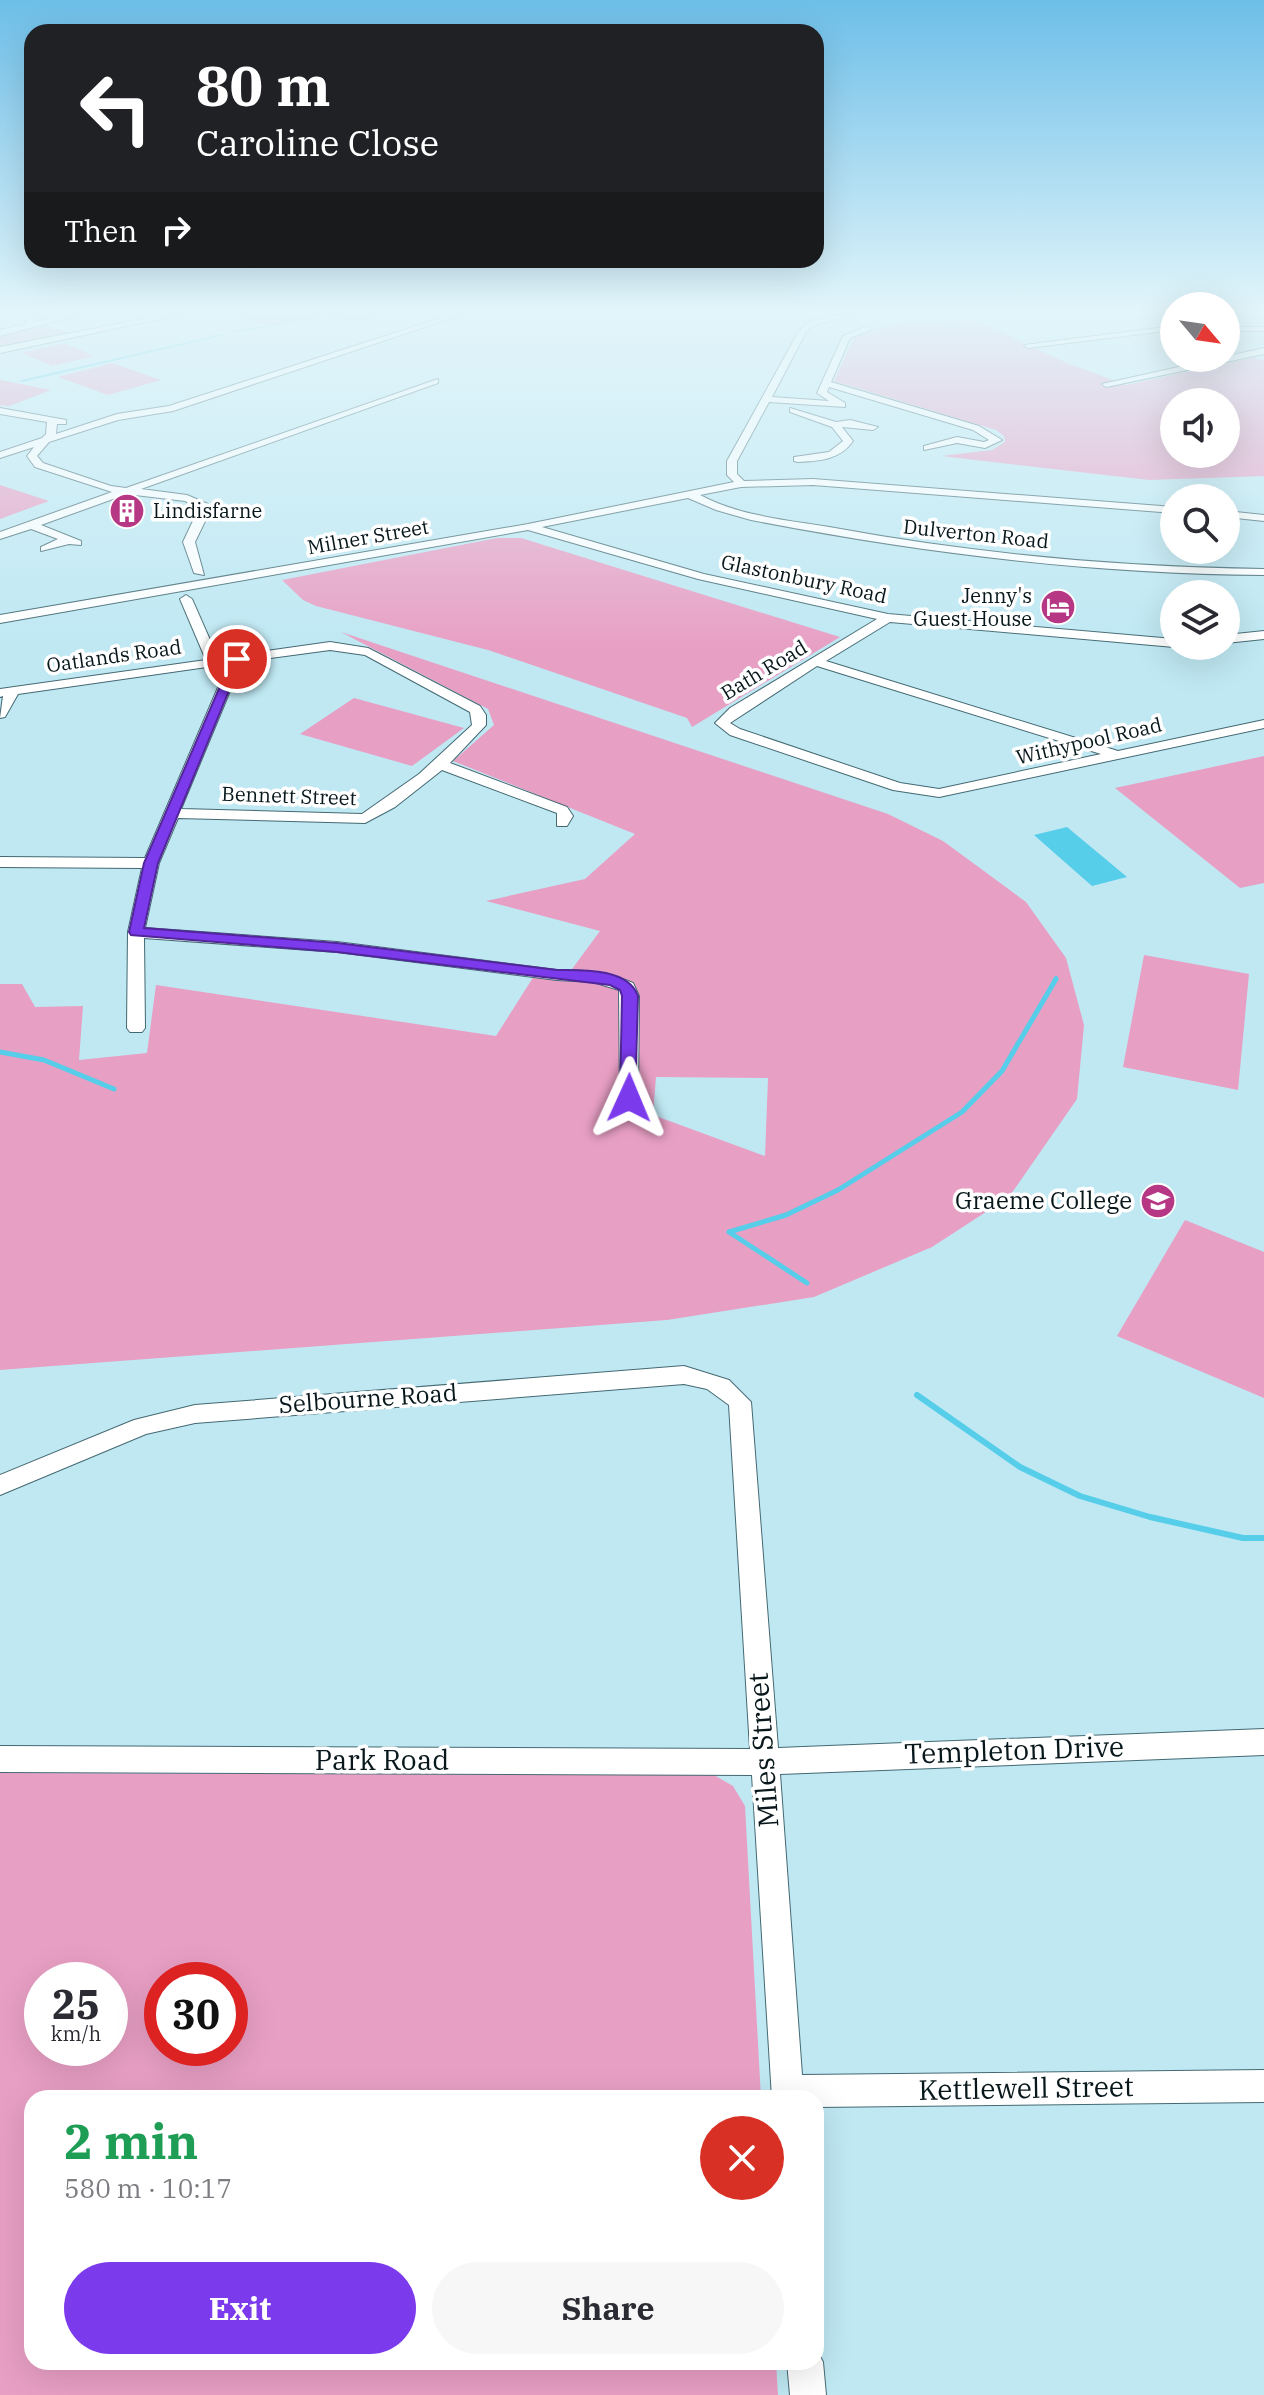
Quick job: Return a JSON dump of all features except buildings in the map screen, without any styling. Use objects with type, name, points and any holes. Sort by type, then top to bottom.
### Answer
[{"type":"street","points":[[52,426],[51,434],[32,456],[39,465],[129,492],[187,498],[204,506],[205,511],[189,542],[200,573]]},
{"type":"street","points":[[0,455],[90,426]]},
{"type":"street","points":[[0,536],[312,426]]},
{"type":"street","points":[[741,484],[732,475],[732,461],[751,426]]},
{"type":"street","points":[[798,459],[831,455],[846,446],[848,441],[836,426]]},
{"type":"street","points":[[867,426],[873,427]]},
{"type":"street","points":[[927,448],[957,440],[985,445],[997,440],[969,426]]},
{"type":"street","name":"Milner Street","points":[[0,619],[528,527],[741,484],[813,482],[1160,509]]},
{"type":"street","name":"Dulverton Road","points":[[691,495],[710,504],[770,519],[921,548],[1195,572],[1264,572]]},
{"type":"street","points":[[1240,515],[1264,518]]},
{"type":"street","points":[[32,525],[77,543]]},
{"type":"street","name":"Glastonbury Road","points":[[528,527],[702,577],[888,618],[1160,642]]},
{"type":"street","points":[[45,549],[64,542],[64,538]]},
{"type":"street","points":[[186,599],[213,662]]},
{"type":"street","name":"Bath Road","points":[[888,618],[735,711],[722,723],[735,732],[922,792]]},
{"type":"street","points":[[1240,638],[1264,635]]},
{"type":"street","name":"Oatlands Road","points":[[6,692],[330,646]]},
{"type":"street","name":"Bennett Street","points":[[173,813],[365,819],[379,814],[477,729],[480,722],[475,709],[368,652],[330,646]]},
{"type":"street","points":[[136,1028],[136,932],[151,863],[237,659]]},
{"type":"street","points":[[816,662],[1114,754]]},
{"type":"street","points":[[0,714],[6,692]]},
{"type":"street","name":"Withypool Road","points":[[922,792],[960,790],[1114,754],[1264,724]]},
{"type":"street","points":[[439,764],[562,810],[566,816],[562,823]]},
{"type":"street","points":[[0,862],[151,863]]},
{"type":"street","points":[[136,932],[337,947],[557,975],[586,975],[615,981],[627,987],[630,996],[629,1098]]},
{"type":"street","name":"Selbourne Road","points":[[0,1485],[142,1426],[195,1414],[684,1375],[730,1389],[740,1402]]},
{"type":"street","name":"Miles Street","points":[[740,1402],[788,2090]]},
{"type":"street","name":"Templeton Drive","points":[[764,1762],[878,1755],[1264,1742]]},
{"type":"street","name":"Park Road","points":[[0,1759],[764,1762]]},
{"type":"street","name":"Kettlewell Street","points":[[824,2094],[1264,2086]]},
{"type":"street","points":[[806,2370],[808,2395]]},
{"type":"shaded area","points":[[982,426],[1160,426],[1160,468],[1240,468],[1240,426],[1264,426],[1264,476],[1149,480],[941,456],[992,450],[1005,442],[1004,436]]},
{"type":"shaded area","points":[[0,485],[49,501],[0,519]]},
{"type":"shaded area","points":[[497,538],[521,538],[840,637],[692,727],[687,718],[488,650],[316,606],[303,600],[282,580]]},
{"type":"shaded area","points":[[341,632],[888,814],[943,841],[1026,902],[1066,958],[1084,1025],[1077,1099],[1009,1197],[932,1247],[814,1297],[667,1320],[0,1370],[0,984],[22,984],[35,1007],[83,1006],[79,1060],[147,1053],[156,985],[496,1036],[534,976],[564,980],[600,931],[486,901],[585,879],[635,834],[453,761],[494,725],[488,709]],"holes":[[[656,1077],[768,1078],[765,1156],[653,1115]]]},
{"type":"shaded area","points":[[354,698],[464,728],[412,766],[300,734]]},
{"type":"shaded area","points":[[1264,756],[1264,883],[1240,888],[1115,788]]},
{"type":"shaded area","points":[[1144,955],[1249,974],[1238,1090],[1123,1067]]},
{"type":"shaded area","points":[[1185,1220],[1264,1252],[1264,1398],[1117,1336]]},
{"type":"shaded area","points":[[0,1773],[714,1775],[733,1786],[745,1806],[761,2090],[24,2090],[24,2370],[776,2370],[778,2395],[0,2395]]},
{"type":"water","points":[[1067,827],[1127,877],[1092,886],[1034,835]]},
{"type":"waterway","points":[[807,1283],[729,1232],[786,1215],[838,1190],[962,1112],[1002,1071],[1056,979]]},
{"type":"waterway","points":[[0,1052],[44,1060],[114,1089]]},
{"type":"waterway","points":[[917,1395],[1020,1467],[1080,1496],[1150,1517],[1243,1538],[1264,1538]]},
{"type":"place","name":"Lindisfarne","points":[[127,511]]},
{"type":"place","name":"Jenny's Guest House","points":[[1058,607]]},
{"type":"place","name":"Graeme College","points":[[1158,1201]]},
{"type":"route","points":[[237,659],[151,863],[136,932],[337,947],[557,975],[586,975],[615,981],[627,987],[630,996],[629,1098]]}]
